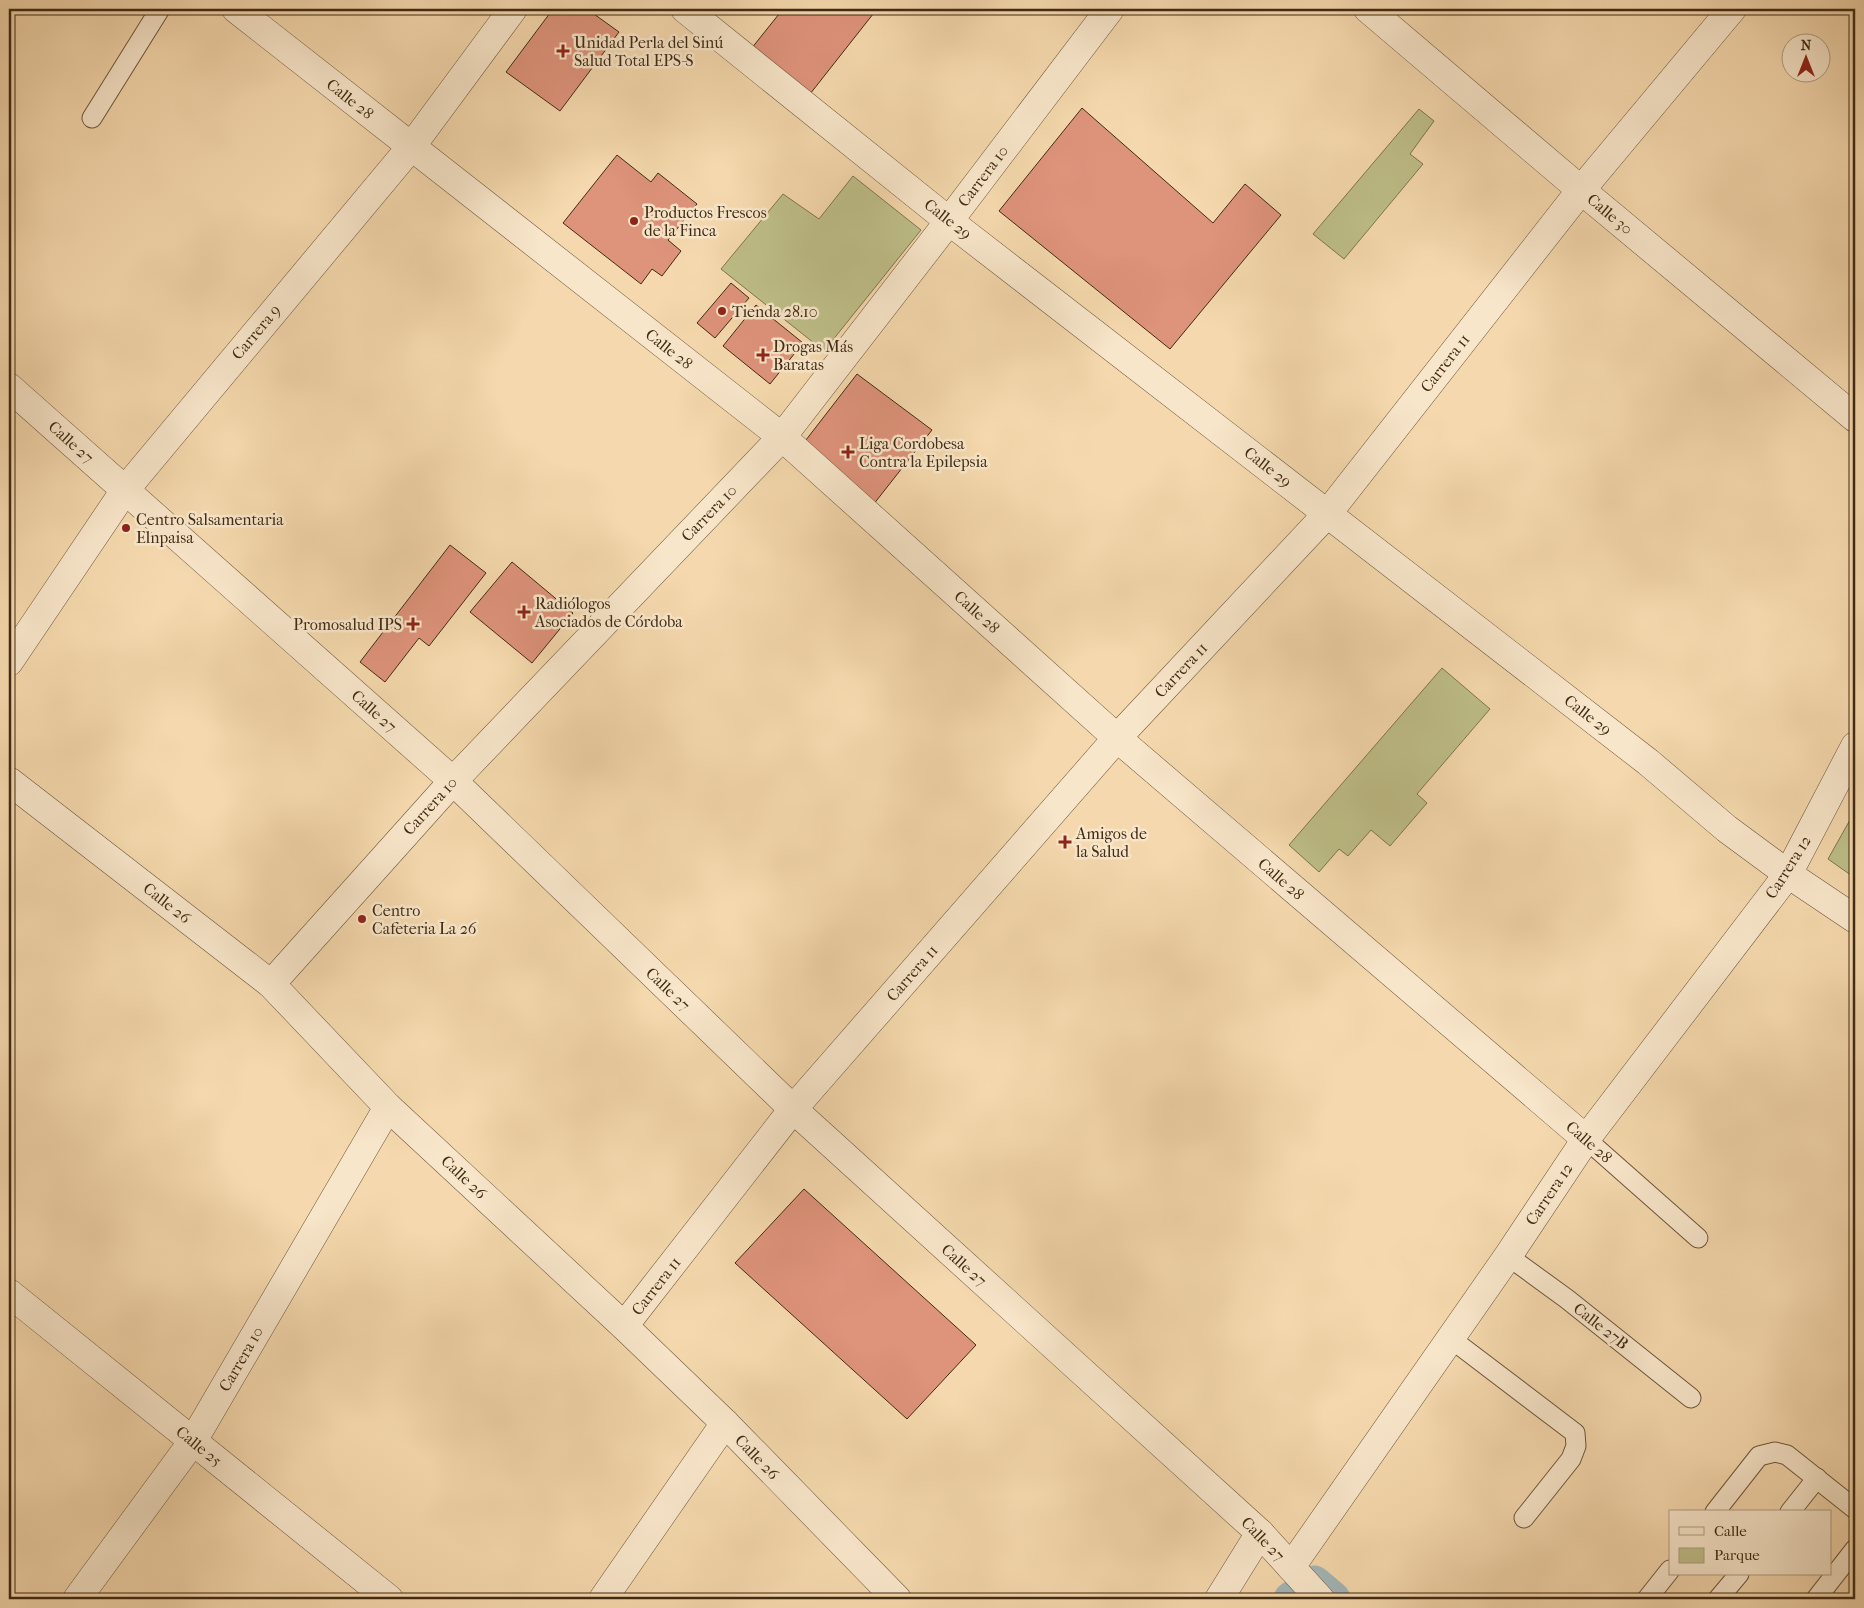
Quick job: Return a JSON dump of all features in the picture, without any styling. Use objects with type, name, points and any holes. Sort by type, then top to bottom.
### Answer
[{"type":"street","name":"Calle 28","points":[[236,9],[782,437],[1117,738],[1586,1139]]},
{"type":"street","name":"Carrera 9","points":[[9,662],[125,490],[411,147],[513,9]]},
{"type":"street","name":"Calle 29","points":[[685,9],[949,221],[1648,762],[1727,829],[1855,920]]},
{"type":"street","name":"Carrera 10","points":[[271,984],[453,781],[782,437],[1110,9]]},
{"type":"street","name":"Calle 30","points":[[1368,9],[1581,190],[1855,418]]},
{"type":"street","name":"Carrera 11","points":[[624,1326],[792,1109],[1117,738],[1328,513],[1581,190],[1732,9]]},
{"type":"street","name":"Calle 27","points":[[9,387],[453,781],[792,1109],[1260,1533],[1319,1599]]},
{"type":"street","name":"Carrera 12","points":[[1295,1572],[1450,1338],[1508,1256],[1586,1139],[1788,874],[1855,746]]},
{"type":"street","name":"Calle 26","points":[[9,781],[271,984],[388,1107],[624,1326],[724,1423],[897,1599]]},
{"type":"street","name":"Carrera 10","points":[[77,1599],[193,1441],[388,1107]]},
{"type":"street","name":"Calle 25","points":[[9,1293],[389,1599]]},
{"type":"street","points":[[603,1599],[724,1423]]},
{"type":"street","points":[[1219,1599],[1260,1533]]},
{"type":"lane","points":[[92,118],[160,9]]},
{"type":"lane","name":"Calle 28","points":[[1586,1139],[1698,1238]]},
{"type":"lane","name":"Calle 27B","points":[[1508,1256],[1567,1299],[1691,1398]]},
{"type":"lane","points":[[1450,1338],[1575,1433],[1576,1446],[1572,1459],[1524,1518]]},
{"type":"lane","points":[[1718,1510],[1759,1456],[1775,1452],[1787,1455],[1855,1509]]},
{"type":"lane","points":[[1792,1510],[1817,1478]]},
{"type":"lane","points":[[1816,1599],[1855,1549]]},
{"type":"lane","points":[[1647,1599],[1669,1571]]},
{"type":"lane","points":[[1718,1599],[1737,1576]]},
{"type":"green space","points":[[1419,109],[1434,121],[1410,154],[1423,164],[1344,259],[1313,234]]},
{"type":"green space","points":[[853,176],[921,230],[824,351],[721,269],[783,194],[819,219]]},
{"type":"green space","points":[[1442,668],[1490,709],[1417,794],[1427,803],[1390,846],[1371,830],[1348,856],[1339,849],[1319,872],[1289,845]]},
{"type":"green space","points":[[1855,811],[1855,878],[1828,859]]},
{"type":"building","points":[[553,9],[587,9],[619,32],[560,111],[506,72]]},
{"type":"building","points":[[783,9],[877,9],[810,94],[751,49]]},
{"type":"building","points":[[1082,108],[1213,223],[1245,184],[1281,215],[1170,349],[999,211]]},
{"type":"building","points":[[617,155],[651,182],[658,173],[697,204],[668,240],[681,251],[662,276],[652,269],[641,284],[563,223]]},
{"type":"building","points":[[731,283],[749,298],[715,338],[697,323]]},
{"type":"building","points":[[756,305],[803,343],[770,384],[723,346]]},
{"type":"building","points":[[857,374],[932,430],[873,505],[799,449]]},
{"type":"building","points":[[450,545],[486,573],[429,646],[419,638],[385,682],[360,662]]},
{"type":"building","points":[[512,562],[573,613],[532,663],[470,612]]},
{"type":"building","points":[[804,1189],[976,1345],[907,1419],[735,1263]]},
{"type":"waterway","points":[[1291,1599],[1314,1583],[1333,1599]]},
{"type":"place","name":"Unidad Perla del Sinú Salud Total EPS-S","points":[[563,51]]},
{"type":"place","name":"Productos Frescos de la Finca","points":[[634,221]]},
{"type":"place","name":"Tienda 28.10","points":[[722,311]]},
{"type":"place","name":"Drogas Más Baratas","points":[[763,355]]},
{"type":"place","name":"Liga Cordobesa Contra la Epilepsia","points":[[848,452]]},
{"type":"place","name":"Centro Salsamentaria Elnpaisa","points":[[126,528]]},
{"type":"place","name":"Radiólogos Asociados de Córdoba","points":[[524,612]]},
{"type":"place","name":"Promosalud IPS","points":[[413,624]]},
{"type":"place","name":"Amigos de la Salud","points":[[1065,842]]},
{"type":"place","name":"Centro Cafeteria La 26","points":[[362,919]]}]
